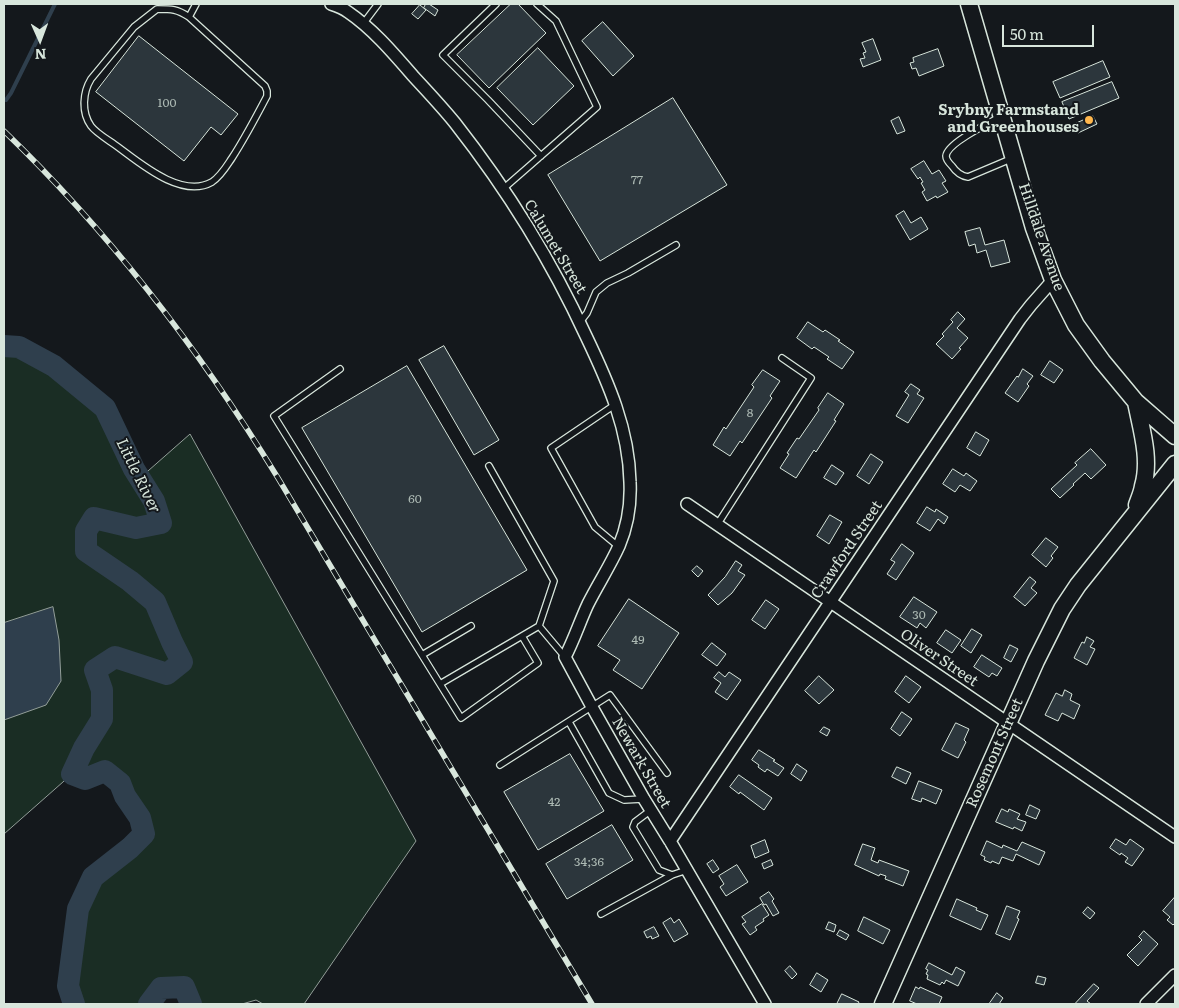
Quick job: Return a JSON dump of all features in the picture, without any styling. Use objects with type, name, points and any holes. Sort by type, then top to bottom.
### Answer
[{"type":"main road","name":"Hilldale Avenue","points":[[969,4],[1034,228],[1053,280],[1076,325],[1102,361],[1136,402],[1175,436]]},
{"type":"main road","name":"Rosemont Street","points":[[1132,517],[1144,485],[1145,472],[1145,447],[1136,402]]},
{"type":"main road","name":"Rosemont Street","points":[[883,1004],[1036,661],[1062,609],[1078,585],[1175,464]]},
{"type":"street","name":"Calumet Street","points":[[331,4],[348,11],[378,37],[454,121],[503,189],[532,234],[570,301],[600,364],[616,404],[625,436],[630,484],[625,529],[618,547]]},
{"type":"street","name":"Crawford Street","points":[[670,841],[1020,319],[1053,280]]},
{"type":"street","name":"Oliver Street","points":[[687,504],[1175,837]]},
{"type":"street","points":[[565,657],[572,645],[588,605],[618,547]]},
{"type":"street","name":"Newark Street","points":[[565,657],[644,799],[765,1004]]},
{"type":"street","points":[[1146,1004],[1175,975]]},
{"type":"lane","points":[[189,17],[196,4]]},
{"type":"lane","points":[[363,24],[378,4]]},
{"type":"lane","points":[[496,4],[443,55],[541,156]]},
{"type":"lane","points":[[503,189],[597,107],[556,21],[537,4]]},
{"type":"lane","points":[[157,9],[176,9],[189,17],[265,86],[267,91],[267,96],[247,136],[220,177],[208,184],[199,186],[177,184],[164,178],[144,166],[91,127],[85,110],[84,98],[91,79],[134,27],[157,9]]},
{"type":"lane","points":[[1002,116],[960,139],[946,157],[955,171],[962,176],[968,177],[1014,157]]},
{"type":"lane","points":[[580,322],[587,313],[596,292],[607,283],[676,245]]},
{"type":"lane","points":[[717,525],[811,378],[782,358]]},
{"type":"lane","points":[[340,369],[274,416],[461,718],[538,663],[522,636]]},
{"type":"lane","points":[[616,404],[551,448],[595,528],[618,547]]},
{"type":"lane","points":[[440,684],[539,626],[554,581],[489,466]]},
{"type":"lane","points":[[422,655],[471,626]]},
{"type":"lane","points":[[539,626],[565,657]]},
{"type":"lane","points":[[500,765],[610,695],[667,772]]},
{"type":"lane","points":[[569,722],[609,793],[624,800],[644,799]]},
{"type":"lane","points":[[651,810],[635,822],[634,827],[659,870],[672,876]]},
{"type":"lane","points":[[601,914],[687,870]]},
{"type":"green space","points":[[4,346],[19,347],[106,402],[140,478],[190,434],[416,841],[304,1004],[263,1004],[256,1000],[242,1004],[191,1004],[184,987],[161,988],[149,1004],[74,1004],[68,986],[78,909],[93,877],[130,848],[144,834],[140,818],[125,796],[120,783],[105,771],[85,779],[72,774],[4,834]],"holes":[[[98,560],[130,581],[148,597]],[[96,674],[102,690],[101,714]]]},
{"type":"water","points":[[53,607],[59,640],[61,681],[46,705],[4,720],[4,623]]},
{"type":"building","points":[[426,4],[438,10],[435,16],[424,8]]},
{"type":"building","points":[[511,4],[518,4],[546,33],[489,88],[457,55]]},
{"type":"building","points":[[420,5],[426,10],[418,19],[412,14]]},
{"type":"building","points":[[603,22],[634,56],[613,76],[582,41]]},
{"type":"building","points":[[139,36],[238,114],[221,135],[211,127],[184,161],[96,92]]},
{"type":"building","points":[[873,39],[881,60],[863,67],[860,59],[865,58],[863,53],[866,52],[862,43]]},
{"type":"building","points":[[538,48],[574,86],[533,125],[497,88]]},
{"type":"building","points":[[938,49],[944,66],[919,76],[916,68],[912,69],[910,63],[914,62],[913,58]]},
{"type":"building","points":[[1103,61],[1110,77],[1060,98],[1053,82]]},
{"type":"building","points":[[1112,82],[1119,98],[1069,119],[1062,102]]},
{"type":"building","points":[[673,98],[727,185],[600,261],[548,175]]},
{"type":"building","name":"Srybny Farmstand and Greenhouses","points":[[1093,116],[1097,124],[1078,133],[1075,124]]},
{"type":"building","points":[[899,117],[905,131],[897,134],[891,121]]},
{"type":"building","points":[[924,161],[932,174],[939,170],[946,181],[942,183],[948,192],[927,201],[922,192],[925,190],[921,183],[923,182],[920,177],[918,179],[911,169]]},
{"type":"building","points":[[904,211],[911,223],[921,217],[928,229],[910,240],[896,216]]},
{"type":"building","points":[[980,228],[985,245],[1004,240],[1010,262],[991,267],[986,250],[977,253],[975,244],[969,246],[965,232]]},
{"type":"building","points":[[958,312],[965,319],[957,328],[968,338],[952,359],[936,344],[944,336],[942,334],[953,322],[951,320]]},
{"type":"building","points":[[808,322],[823,332],[825,330],[854,352],[842,369],[827,359],[829,357],[814,347],[812,349],[797,338]]},
{"type":"building","points":[[444,346],[499,440],[474,455],[419,360]]},
{"type":"building","points":[[1050,361],[1063,370],[1054,383],[1041,375]]},
{"type":"building","points":[[407,366],[527,570],[422,632],[302,428]]},
{"type":"building","points":[[1023,369],[1033,376],[1027,384],[1029,386],[1018,402],[1005,393]]},
{"type":"building","points":[[763,370],[780,381],[770,396],[772,398],[742,443],[740,441],[730,456],[713,445],[754,387],[752,385]]},
{"type":"building","points":[[911,384],[920,390],[917,394],[924,398],[908,423],[896,416],[909,395],[905,392]]},
{"type":"building","points":[[828,393],[844,404],[834,420],[836,421],[816,452],[814,450],[796,478],[780,468],[789,454],[787,453],[819,410],[818,408]]},
{"type":"building","points":[[976,432],[989,440],[980,456],[967,448]]},
{"type":"building","points":[[1091,449],[1106,465],[1091,479],[1085,473],[1060,498],[1051,489]]},
{"type":"building","points":[[871,454],[883,462],[869,484],[857,476]]},
{"type":"building","points":[[832,465],[844,473],[836,485],[824,478]]},
{"type":"building","points":[[953,469],[964,476],[966,473],[977,481],[970,491],[960,485],[955,492],[943,484]]},
{"type":"building","points":[[927,507],[935,512],[936,509],[948,517],[944,524],[938,519],[930,531],[917,523]]},
{"type":"building","points":[[830,515],[842,522],[829,544],[817,536]]},
{"type":"building","points":[[1046,538],[1058,547],[1046,567],[1032,555]]},
{"type":"building","points":[[902,544],[914,553],[896,580],[887,574],[895,562],[891,560]]},
{"type":"building","points":[[736,561],[742,565],[738,571],[745,575],[732,593],[718,605],[708,595],[725,577]]},
{"type":"building","points":[[697,566],[703,571],[698,577],[692,571]]},
{"type":"building","points":[[1030,577],[1036,582],[1031,588],[1037,593],[1025,606],[1014,597]]},
{"type":"building","points":[[914,597],[937,612],[926,628],[920,623],[917,628],[900,617]]},
{"type":"building","points":[[629,599],[679,633],[642,689],[613,670],[620,660],[598,646]]},
{"type":"building","points":[[766,600],[779,609],[765,629],[752,620]]},
{"type":"building","points":[[972,629],[982,635],[971,653],[961,646]]},
{"type":"building","points":[[946,630],[961,640],[952,653],[937,643]]},
{"type":"building","points":[[1087,637],[1094,641],[1090,647],[1095,649],[1087,665],[1074,658],[1082,642],[1084,643]]},
{"type":"building","points":[[712,643],[726,654],[717,666],[702,655]]},
{"type":"building","points":[[1010,645],[1018,649],[1011,662],[1004,658]]},
{"type":"building","points":[[982,655],[1002,668],[997,676],[992,673],[989,677],[974,667]]},
{"type":"building","points":[[719,672],[725,677],[729,672],[741,680],[727,700],[715,692],[721,683],[714,678]]},
{"type":"building","points":[[819,676],[834,690],[819,704],[805,691]]},
{"type":"building","points":[[906,676],[921,687],[909,703],[895,692]]},
{"type":"building","points":[[1065,690],[1072,694],[1070,700],[1080,705],[1074,719],[1062,713],[1058,721],[1045,715],[1056,693],[1062,696]]},
{"type":"building","points":[[902,712],[912,719],[900,736],[891,729]]},
{"type":"building","points":[[956,723],[969,729],[964,740],[966,742],[958,758],[942,750]]},
{"type":"building","points":[[824,727],[830,730],[827,736],[820,732]]},
{"type":"building","points":[[759,750],[784,768],[778,776],[767,769],[765,772],[752,760]]},
{"type":"building","points":[[570,754],[604,811],[538,850],[504,792]]},
{"type":"building","points":[[797,764],[807,771],[801,781],[791,774]]},
{"type":"building","points":[[897,767],[911,773],[906,784],[892,777]]},
{"type":"building","points":[[739,775],[772,798],[764,810],[730,787]]},
{"type":"building","points":[[919,781],[942,790],[936,804],[922,798],[921,802],[912,799]]},
{"type":"building","points":[[1030,805],[1040,810],[1036,819],[1026,815]]},
{"type":"building","points":[[1002,809],[1008,812],[1009,809],[1020,814],[1017,819],[1026,822],[1022,831],[996,822]]},
{"type":"building","points":[[612,825],[633,860],[567,899],[546,864]]},
{"type":"building","points":[[1116,839],[1126,845],[1130,839],[1144,849],[1132,866],[1125,862],[1128,858],[1110,848]]},
{"type":"building","points":[[765,840],[769,852],[755,858],[751,846]]},
{"type":"building","points":[[987,841],[1002,848],[1003,845],[1017,851],[1022,842],[1045,852],[1039,865],[1016,854],[1013,861],[1002,857],[999,864],[992,861],[991,863],[984,860],[985,857],[981,855]]},
{"type":"building","points":[[863,844],[875,848],[871,860],[878,863],[879,860],[909,871],[903,886],[885,879],[886,876],[880,874],[879,876],[855,865]]},
{"type":"building","points":[[713,860],[719,869],[713,873],[707,864]]},
{"type":"building","points":[[771,860],[773,865],[764,869],[762,864]]},
{"type":"building","points":[[737,865],[748,882],[726,896],[720,887],[724,884],[719,876]]},
{"type":"building","points":[[769,892],[774,899],[772,901],[779,913],[773,916],[760,898]]},
{"type":"building","points":[[1175,897],[1175,923],[1173,925],[1167,920],[1170,917],[1163,911]]},
{"type":"building","points":[[957,899],[988,915],[981,930],[950,916]]},
{"type":"building","points":[[762,904],[769,915],[755,927],[757,930],[750,935],[742,924],[746,922],[742,917]]},
{"type":"building","points":[[1007,906],[1020,911],[1017,918],[1019,919],[1010,940],[996,934]]},
{"type":"building","points":[[1088,907],[1095,913],[1090,919],[1083,913]]},
{"type":"building","points":[[864,917],[890,930],[883,944],[858,931]]},
{"type":"building","points":[[671,918],[674,923],[679,919],[688,934],[674,942],[663,923]]},
{"type":"building","points":[[829,922],[836,925],[834,932],[826,929]]},
{"type":"building","points":[[654,927],[659,936],[652,939],[651,936],[647,938],[644,932]]},
{"type":"building","points":[[840,930],[849,935],[846,940],[837,935]]},
{"type":"building","points":[[1144,931],[1158,944],[1138,966],[1127,955],[1142,940],[1139,937]]},
{"type":"building","points":[[929,963],[952,975],[956,967],[965,972],[958,986],[946,980],[944,984],[942,982],[940,985],[927,979],[928,975],[926,974],[928,970],[926,969]]},
{"type":"building","points":[[790,966],[797,974],[792,979],[785,971]]},
{"type":"building","points":[[817,973],[828,980],[821,992],[810,985]]},
{"type":"building","points":[[1038,976],[1046,978],[1044,985],[1036,983]]},
{"type":"building","points":[[1094,984],[1099,988],[1087,1001],[1091,1004],[1075,1004]]},
{"type":"building","points":[[916,987],[942,997],[939,1004],[917,1004],[910,1001]]},
{"type":"building","points":[[997,993],[1003,998],[999,1004],[991,1004],[990,1003]]},
{"type":"building","points":[[842,994],[859,1002],[858,1004],[837,1004]]},
{"type":"waterway","points":[[6,100],[55,4]]},
{"type":"waterway","name":"Little River","points":[[4,346],[19,347],[54,366],[105,408],[134,469],[154,501],[161,523],[136,528],[94,518],[86,531],[86,551],[130,581],[155,602],[182,662],[167,674],[115,657],[95,670],[102,690],[102,719],[84,748],[72,774],[85,779],[105,771],[120,783],[125,796],[140,818],[144,834],[130,848],[93,877],[78,909],[68,986],[74,1004]]},
{"type":"waterway","name":"Little River","points":[[149,1004],[161,988],[184,987],[191,1004]]},
{"type":"railway","points":[[4,131],[81,211],[117,253],[186,340],[249,431],[592,1004]]},
{"type":"place","name":"Srybny Farmstand and Greenhouses","points":[[1089,120]]}]
